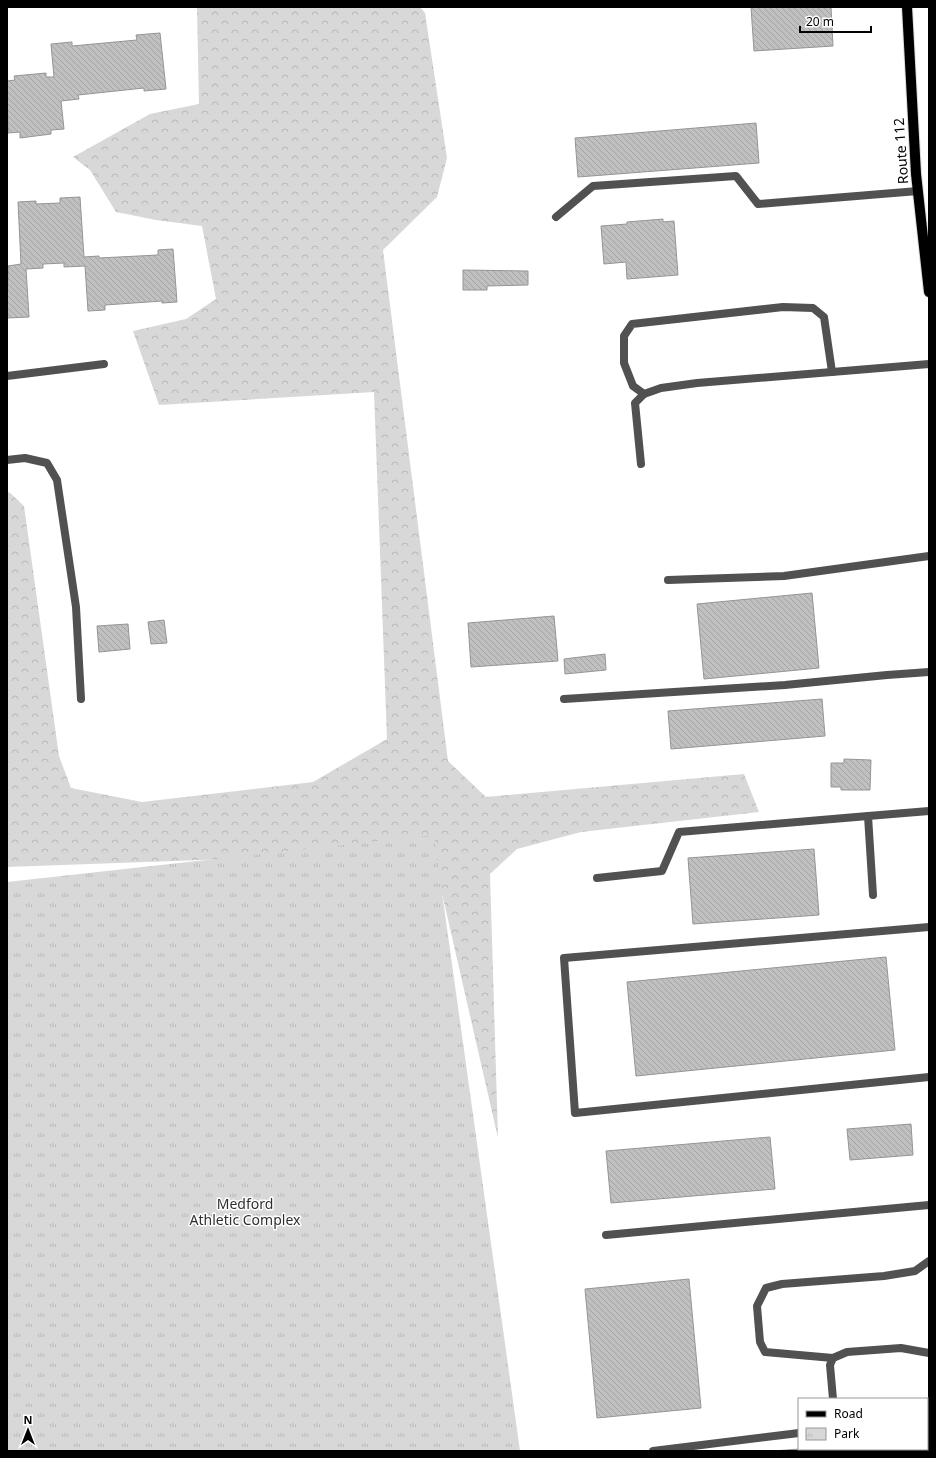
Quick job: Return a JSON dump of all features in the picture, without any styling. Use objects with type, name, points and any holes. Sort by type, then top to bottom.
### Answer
[{"type":"main road","name":"Route 112","points":[[908,7],[918,191],[929,292]]},
{"type":"street","points":[[556,217],[593,186],[736,176],[758,204],[918,191]]},
{"type":"street","points":[[644,394],[633,386],[624,363],[624,336],[632,324],[783,307],[813,308],[824,317],[832,372]]},
{"type":"street","points":[[7,376],[104,364]]},
{"type":"street","points":[[641,464],[635,403],[644,394],[661,388],[697,383],[929,364]]},
{"type":"street","points":[[7,460],[26,458],[47,463],[57,480],[76,607],[81,699]]},
{"type":"street","points":[[668,580],[784,576],[929,556]]},
{"type":"street","points":[[564,699],[785,685],[929,672]]},
{"type":"street","points":[[597,878],[662,871],[679,832],[929,811]]},
{"type":"street","points":[[868,816],[873,895]]},
{"type":"street","points":[[929,927],[564,958],[576,1113],[929,1077]]},
{"type":"street","points":[[606,1235],[929,1206]]},
{"type":"street","points":[[929,1261],[915,1271],[884,1276],[782,1284],[766,1288],[756,1306],[760,1342],[765,1352],[833,1358],[847,1352],[901,1348],[929,1353]]},
{"type":"street","points":[[833,1358],[830,1365],[833,1398]]},
{"type":"street","points":[[654,1451],[798,1433]]},
{"type":"green space","points":[[197,7],[420,7],[425,13],[447,158],[437,197],[383,250],[448,761],[486,797],[744,774],[759,812],[581,832],[517,849],[490,874],[498,1138],[441,889],[395,853],[7,867],[7,493],[9,492],[24,506],[59,756],[71,788],[142,802],[313,782],[387,739],[374,392],[159,405],[133,331],[186,319],[216,299],[202,226],[156,220],[116,212],[90,170],[73,157],[150,114],[199,104]]},
{"type":"green space","name":"Medford Athletic Complex","points":[[434,835],[520,1451],[7,1451],[7,882]]},
{"type":"building","points":[[751,7],[831,7],[833,46],[754,51]]},
{"type":"building","points":[[160,33],[166,89],[144,91],[144,88],[78,95],[79,99],[61,101],[64,129],[51,130],[51,134],[20,138],[20,132],[8,133],[7,81],[15,80],[14,76],[46,73],[46,77],[54,77],[51,44],[72,42],[72,46],[137,40],[136,35]]},
{"type":"building","points":[[756,123],[759,163],[578,177],[575,138]]},
{"type":"building","points":[[80,197],[84,257],[99,256],[99,258],[158,255],[158,250],[173,249],[177,302],[162,303],[162,301],[105,305],[105,310],[88,311],[85,266],[64,267],[64,263],[43,264],[43,268],[26,269],[29,317],[7,318],[8,266],[21,264],[18,202],[36,201],[36,204],[60,203],[60,198]]},
{"type":"building","points":[[663,219],[663,222],[674,221],[678,275],[627,279],[626,262],[604,264],[601,226]]},
{"type":"building","points":[[463,270],[528,271],[528,285],[487,286],[487,290],[463,290]]},
{"type":"building","points":[[812,593],[819,668],[704,679],[697,604]]},
{"type":"building","points":[[554,616],[558,661],[471,667],[468,623]]},
{"type":"building","points":[[164,620],[167,643],[151,644],[148,622]]},
{"type":"building","points":[[128,624],[130,649],[99,652],[97,626]]},
{"type":"building","points":[[605,654],[606,670],[565,674],[564,659]]},
{"type":"building","points":[[822,699],[825,736],[671,749],[668,711]]},
{"type":"building","points":[[844,759],[871,760],[870,790],[841,790],[841,787],[831,787],[831,763],[844,763]]},
{"type":"building","points":[[814,849],[819,915],[693,924],[688,858]]},
{"type":"building","points":[[886,957],[895,1050],[636,1076],[627,982]]},
{"type":"building","points":[[911,1124],[913,1155],[850,1160],[847,1129]]},
{"type":"building","points":[[770,1137],[775,1189],[611,1203],[606,1151]]},
{"type":"building","points":[[689,1279],[701,1408],[597,1418],[585,1289]]},
{"type":"building","points":[[798,1449],[860,1451],[774,1451]]}]
